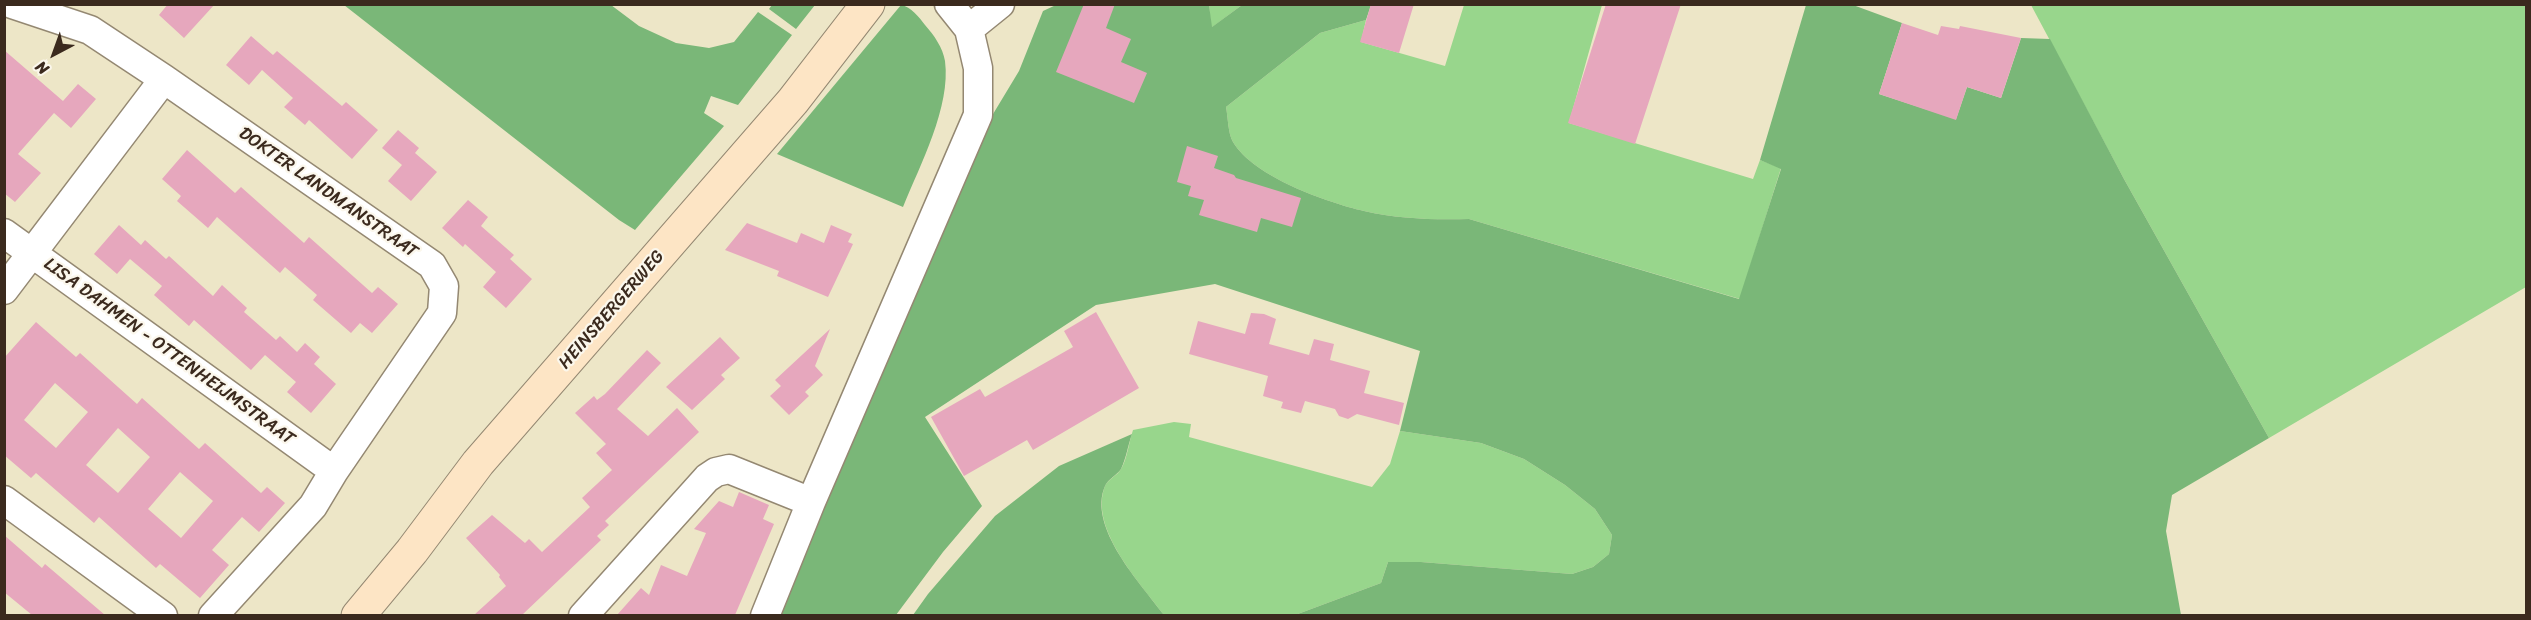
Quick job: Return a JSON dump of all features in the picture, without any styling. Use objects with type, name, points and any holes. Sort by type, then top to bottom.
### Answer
[{"type":"main road","name":"HEINSBERGERWEG","points":[[358,615],[412,551],[478,463],[793,100],[866,8]]},
{"type":"street","name":"DOKTER LANDMANSTRAAT","points":[[12,4],[90,30],[432,266],[444,286],[442,313],[334,471],[313,506],[213,615]]},
{"type":"street","points":[[765,615],[811,502],[978,115],[978,68],[969,29],[949,4]]},
{"type":"street","points":[[969,29],[1000,4]]},
{"type":"street","points":[[4,290],[34,254],[164,79]]},
{"type":"street","name":"LISA DAHMEN - OTTENHEIJMSTRAAT","points":[[4,233],[334,471]]},
{"type":"street","points":[[583,615],[707,478],[716,472],[729,469],[811,502]]},
{"type":"street","points":[[4,500],[163,615]]},
{"type":"green space","points":[[1209,4],[1242,5],[1211,28]]},
{"type":"green space","points":[[344,5],[611,5],[639,26],[676,43],[709,48],[734,42],[758,12],[792,35],[738,105],[711,96],[704,113],[724,126],[635,230],[619,220]]},
{"type":"green space","points":[[772,5],[815,5],[796,29],[769,9]]},
{"type":"green space","points":[[901,5],[914,13],[938,42],[945,61],[946,79],[933,136],[903,207],[777,154]]},
{"type":"green space","points":[[1056,5],[1209,5],[1212,27],[1242,5],[1371,5],[1366,20],[1320,33],[1226,107],[1231,139],[1243,155],[1274,177],[1292,186],[1348,207],[1403,217],[1469,219],[1739,299],[1781,169],[1760,160],[1806,5],[1853,5],[1902,23],[1879,94],[1956,119],[1967,87],[2001,98],[2021,38],[2050,39],[2124,179],[2269,438],[2172,495],[2166,531],[2181,615],[1295,615],[1381,583],[1388,562],[1421,562],[1572,574],[1593,567],[1609,554],[1612,535],[1595,509],[1565,485],[1524,459],[1481,443],[1400,431],[1420,351],[1215,284],[1096,305],[925,417],[982,506],[943,552],[896,615],[771,616],[984,129],[1019,71],[1043,11]]},
{"type":"green space","points":[[1464,5],[1602,5],[1569,123],[1753,179],[1760,160],[1781,168],[1740,299],[1469,219],[1403,217],[1348,207],[1311,194],[1274,177],[1243,155],[1231,139],[1226,107],[1320,33],[1366,20],[1361,42],[1445,66]]},
{"type":"green space","points":[[2031,5],[2526,5],[2526,287],[2269,438],[2124,179]]},
{"type":"green space","points":[[1174,422],[1191,424],[1189,437],[1372,487],[1390,464],[1400,431],[1481,443],[1524,459],[1565,485],[1595,509],[1612,535],[1609,554],[1593,567],[1572,574],[1421,562],[1388,562],[1381,583],[1295,615],[1164,615],[1131,572],[1110,537],[1104,520],[1102,502],[1106,484],[1123,465],[1133,430]]},
{"type":"green space","points":[[1132,434],[1121,469],[1105,486],[1101,502],[1103,519],[1119,554],[1164,615],[913,615],[928,594],[995,516],[1059,466]]},
{"type":"building","points":[[168,4],[215,4],[184,38],[159,15]]},
{"type":"building","points":[[1084,4],[1115,4],[1106,28],[1131,39],[1121,62],[1147,73],[1134,103],[1056,72]]},
{"type":"building","points":[[1371,4],[1414,4],[1399,53],[1360,42]]},
{"type":"building","points":[[1606,4],[1681,4],[1635,144],[1568,123]]},
{"type":"building","points":[[1902,23],[1938,35],[1941,26],[1959,29],[1960,26],[2021,38],[2001,98],[1967,87],[1956,120],[1879,94]]},
{"type":"building","points":[[251,36],[273,55],[277,51],[342,106],[346,102],[378,130],[352,159],[309,120],[305,125],[284,107],[293,98],[262,70],[249,85],[226,65]]},
{"type":"building","points":[[4,50],[63,101],[78,84],[96,99],[71,128],[54,113],[18,154],[41,173],[15,202],[4,193]]},
{"type":"building","points":[[398,130],[419,148],[415,153],[437,172],[411,201],[388,181],[402,165],[382,148]]},
{"type":"building","points":[[1187,146],[1218,156],[1214,168],[1234,175],[1236,178],[1301,198],[1292,227],[1261,218],[1257,232],[1199,215],[1204,200],[1188,196],[1191,186],[1177,182]]},
{"type":"building","points":[[187,150],[235,193],[241,187],[304,243],[309,237],[372,293],[378,287],[398,304],[372,333],[360,323],[351,333],[313,300],[317,295],[285,267],[280,273],[217,217],[208,228],[177,201],[181,196],[162,179]]},
{"type":"building","points":[[468,200],[488,217],[481,226],[514,255],[510,259],[532,279],[506,308],[483,287],[496,272],[465,244],[463,247],[442,228]]},
{"type":"building","points":[[747,223],[797,243],[801,233],[824,243],[831,225],[852,234],[848,242],[853,244],[828,297],[777,276],[779,271],[725,250]]},
{"type":"building","points":[[119,225],[141,245],[145,240],[166,259],[169,256],[213,296],[222,285],[247,308],[244,312],[276,340],[280,336],[297,352],[305,343],[320,357],[314,364],[336,384],[311,413],[287,392],[296,382],[265,355],[251,370],[194,320],[189,326],[154,295],[162,286],[130,259],[117,274],[94,254]]},
{"type":"building","points":[[1096,312],[1139,388],[1033,450],[1027,440],[964,476],[931,417],[980,389],[985,397],[1073,347],[1064,331]]},
{"type":"building","points":[[1251,313],[1264,314],[1276,319],[1269,344],[1309,355],[1314,339],[1334,344],[1330,360],[1370,371],[1364,393],[1404,403],[1399,425],[1357,414],[1348,419],[1339,416],[1335,409],[1305,401],[1301,413],[1281,408],[1283,402],[1263,396],[1268,376],[1189,354],[1198,321],[1245,334]]},
{"type":"building","points":[[36,322],[76,357],[80,353],[137,404],[142,398],[199,449],[205,443],[261,493],[267,487],[285,503],[259,532],[242,517],[212,550],[229,565],[200,598],[160,564],[156,568],[99,517],[94,523],[36,473],[31,478],[4,455],[4,358]],"holes":[[[55,383],[88,412],[56,448],[24,420]],[[118,428],[150,457],[118,493],[86,465]],[[180,472],[213,501],[181,538],[148,509]]]},
{"type":"building","points":[[830,329],[815,366],[823,375],[805,392],[809,396],[789,415],[770,396],[781,386],[775,380]]},
{"type":"building","points":[[720,337],[740,358],[721,375],[725,379],[692,410],[666,387]]},
{"type":"building","points":[[647,350],[661,363],[617,409],[648,436],[677,408],[699,432],[605,521],[609,525],[597,536],[601,540],[522,615],[474,615],[506,586],[499,577],[500,575],[466,538],[492,515],[525,543],[529,539],[542,552],[590,507],[582,498],[612,470],[596,453],[606,444],[575,413],[594,396],[597,400],[605,394]]},
{"type":"building","points":[[739,492],[769,505],[763,519],[774,524],[735,615],[617,615],[641,588],[649,595],[661,565],[687,576],[706,533],[694,529],[719,501],[733,507]]},
{"type":"building","points":[[4,535],[42,568],[45,564],[105,615],[32,615],[4,592]]}]
